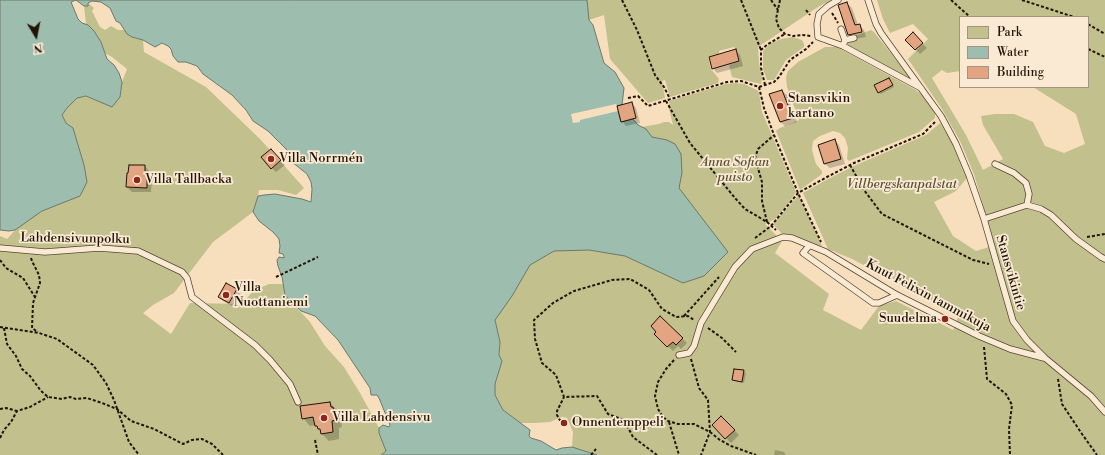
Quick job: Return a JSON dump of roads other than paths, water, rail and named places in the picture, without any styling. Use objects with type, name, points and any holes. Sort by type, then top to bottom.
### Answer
[{"type":"lane","points":[[838,0],[819,14],[817,24],[818,37],[844,43],[922,88]]},
{"type":"lane","name":"Stansvikintie","points":[[868,0],[876,24],[881,33],[941,116],[956,144],[969,175],[984,219],[1013,321],[1027,340],[1044,358],[1092,396],[1105,412]]},
{"type":"lane","points":[[841,30],[844,43]]},
{"type":"lane","points":[[844,43],[854,38]]},
{"type":"lane","points":[[995,164],[1014,173],[1026,183],[1029,194],[1027,205]]},
{"type":"lane","points":[[984,219],[1027,205],[1041,209],[1051,215],[1076,239],[1105,259]]},
{"type":"lane","name":"Knut Felixin tammikuja","points":[[679,355],[689,352],[694,346],[701,323],[735,267],[752,249],[784,237],[792,238],[826,252],[897,295],[982,337],[1010,349],[1044,358]]},
{"type":"lane","points":[[809,246],[803,253],[873,303],[879,303],[897,295]]},
{"type":"lane","name":"Lahdensivunpolku","points":[[0,248],[45,252],[99,248],[138,251],[182,272],[187,278],[192,297],[255,345],[290,384],[298,402]]},
{"type":"water","points":[[0,0],[76,0],[71,2],[78,19],[94,31],[101,42],[107,59],[114,65],[122,82],[120,97],[112,107],[86,96],[77,98],[62,115],[66,123],[73,128],[84,165],[87,182],[80,196],[42,211],[15,230],[9,231],[0,230]]},
{"type":"water","points":[[76,0],[587,0],[589,20],[593,25],[604,63],[615,72],[624,88],[622,105],[617,106],[621,122],[633,119],[638,125],[646,129],[652,137],[667,140],[675,144],[681,154],[682,173],[679,188],[728,252],[704,276],[683,283],[625,256],[589,250],[554,251],[530,265],[512,296],[495,320],[500,342],[499,355],[502,361],[495,384],[495,395],[503,410],[530,430],[529,436],[531,438],[541,441],[556,450],[572,447],[597,455],[381,455],[386,451],[379,433],[379,428],[383,425],[389,427],[390,425],[379,398],[377,395],[371,395],[370,388],[338,340],[315,316],[301,311],[285,295],[277,260],[279,257],[284,258],[283,254],[279,253],[279,239],[259,221],[253,212],[258,196],[275,194],[311,202],[311,182],[307,174],[292,162],[290,153],[268,131],[253,121],[246,110],[232,95],[203,74],[197,66],[186,62],[178,62],[173,56],[171,49],[162,43],[155,47],[143,40],[127,34],[120,23],[116,21],[110,8],[101,2],[92,1],[88,3],[88,6],[84,6]]},
{"type":"place","name":"Stansvikin kartano","points":[[780,106]]},
{"type":"place","name":"Villa Norrmén","points":[[271,159]]},
{"type":"place","name":"Villa Tallbacka","points":[[137,180]]},
{"type":"place","name":"Villa Nuottaniemi","points":[[226,295]]},
{"type":"place","name":"Suudelma","points":[[945,319]]},
{"type":"place","name":"Villa Lahdensivu","points":[[324,418]]},
{"type":"place","name":"Onnentemppeli","points":[[564,423]]},
{"type":"park label","name":"Anna Sofian puisto","points":[[735,170]]},
{"type":"park label","name":"Villbergskanpalstat","points":[[902,185]]}]
